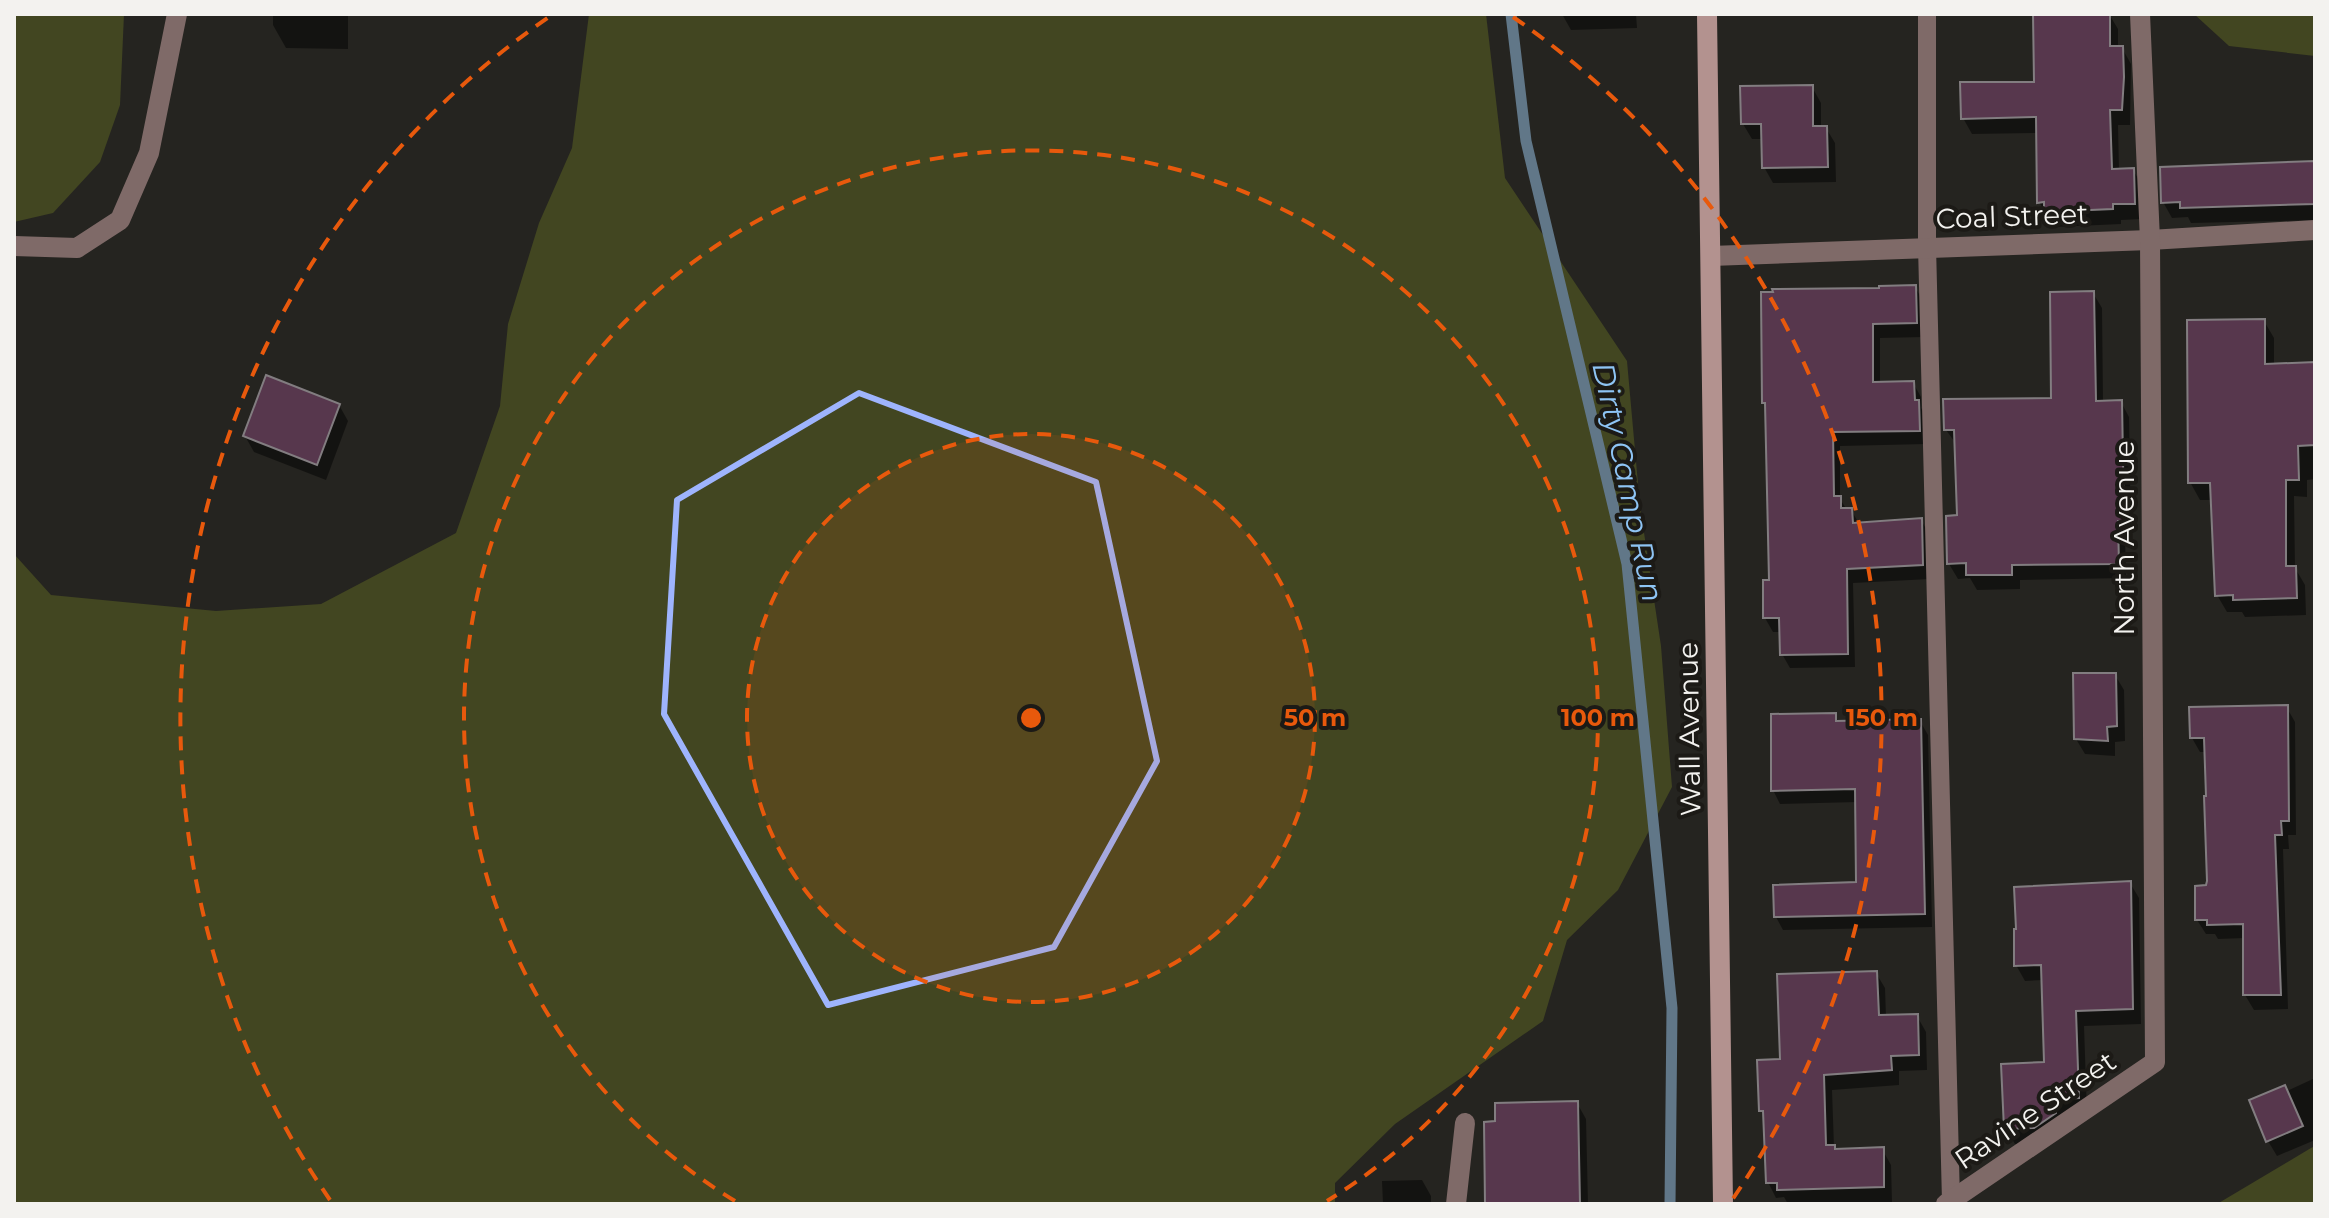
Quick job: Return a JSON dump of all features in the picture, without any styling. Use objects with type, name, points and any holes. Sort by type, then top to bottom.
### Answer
[{"type":"street","points":[[14,246],[77,248],[120,220],[149,153],[177,14]]},
{"type":"street","name":"Wall Avenue","points":[[1707,14],[1723,1204]]},
{"type":"street","name":"North Avenue","points":[[2140,14],[2150,240],[2155,1062]]},
{"type":"street","name":"Coal Street","points":[[1711,256],[2150,240],[2315,230]]},
{"type":"street","name":"Ravine Street","points":[[1948,1203],[2155,1062]]},
{"type":"street","points":[[1456,1204],[1465,1123]]},
{"type":"lane","points":[[1927,14],[1927,246],[1948,1203]]},
{"type":"highlighted area","points":[[859,393],[1096,482],[1157,761],[1054,947],[828,1005],[664,714],[677,500]]},
{"type":"green space","points":[[14,14],[124,14],[120,105],[100,162],[53,213],[14,222]]},
{"type":"green space","points":[[589,14],[1486,14],[1505,178],[1627,361],[1640,506],[1661,646],[1672,787],[1618,890],[1567,940],[1543,1021],[1395,1124],[1335,1183],[1335,1204],[14,1204],[14,554],[51,595],[216,611],[321,604],[456,533],[500,406],[508,324],[539,223],[572,148]]},
{"type":"green space","points":[[2194,14],[2315,14],[2315,56],[2229,46]]},
{"type":"green space","points":[[2315,1146],[2315,1204],[2217,1204],[2311,1148]]},
{"type":"building","points":[[2033,14],[2110,14],[2110,46],[2123,46],[2124,77],[2122,110],[2110,110],[2112,169],[2134,168],[2135,204],[2113,204],[2113,209],[2044,212],[2044,202],[2037,203],[2036,117],[1961,119],[1960,82],[2034,82]]},
{"type":"building","points":[[1813,85],[1813,126],[1827,126],[1828,167],[1762,168],[1761,124],[1741,124],[1740,86]]},
{"type":"building","points":[[2315,161],[2315,204],[2180,208],[2180,202],[2161,203],[2160,167]]},
{"type":"building","points":[[1916,285],[1917,323],[1873,324],[1873,382],[1914,381],[1915,400],[1919,400],[1920,431],[1833,432],[1834,496],[1841,496],[1841,508],[1852,508],[1853,523],[1922,518],[1923,565],[1847,569],[1848,654],[1780,655],[1779,618],[1763,618],[1763,580],[1769,580],[1761,292],[1773,292],[1772,289]]},
{"type":"building","points":[[2094,291],[2096,401],[2122,400],[2124,521],[2118,521],[2119,564],[2012,565],[2012,575],[1966,575],[1966,563],[1947,564],[1946,516],[1957,515],[1954,430],[1944,430],[1943,399],[2051,398],[2050,292]]},
{"type":"building","points":[[2265,319],[2265,364],[2315,362],[2315,445],[2298,446],[2299,480],[2286,480],[2286,566],[2296,566],[2297,598],[2233,600],[2233,595],[2215,596],[2210,483],[2188,483],[2187,320]]},
{"type":"building","points":[[266,375],[340,404],[317,465],[243,436]]},
{"type":"building","points":[[2073,673],[2116,673],[2117,726],[2107,727],[2108,741],[2074,739]]},
{"type":"building","points":[[2288,705],[2289,821],[2281,821],[2282,835],[2275,835],[2281,995],[2243,995],[2243,924],[2207,925],[2207,920],[2195,920],[2195,886],[2206,885],[2207,881],[2206,796],[2204,738],[2190,738],[2189,707]]},
{"type":"building","points":[[1836,713],[1836,721],[1921,719],[1925,914],[1774,917],[1773,885],[1856,882],[1855,789],[1771,791],[1771,714]]},
{"type":"building","points":[[2131,881],[2133,1009],[2076,1011],[2079,1098],[2056,1099],[2056,1113],[2034,1128],[2004,1129],[2001,1064],[2044,1062],[2041,965],[2014,966],[2014,887]]},
{"type":"building","points":[[1877,971],[1879,1015],[1918,1014],[1919,1055],[1891,1056],[1892,1070],[1824,1075],[1826,1145],[1835,1145],[1835,1149],[1884,1147],[1884,1187],[1777,1190],[1777,1183],[1766,1183],[1757,1060],[1780,1059],[1777,974]]},
{"type":"building","points":[[2285,1085],[2303,1126],[2266,1142],[2249,1100]]},
{"type":"building","points":[[1578,1101],[1580,1204],[1485,1204],[1484,1122],[1495,1121],[1495,1103]]},
{"type":"waterway","name":"Dirty Camp Run","points":[[1511,14],[1526,141],[1627,564],[1672,1008],[1670,1204]]}]
